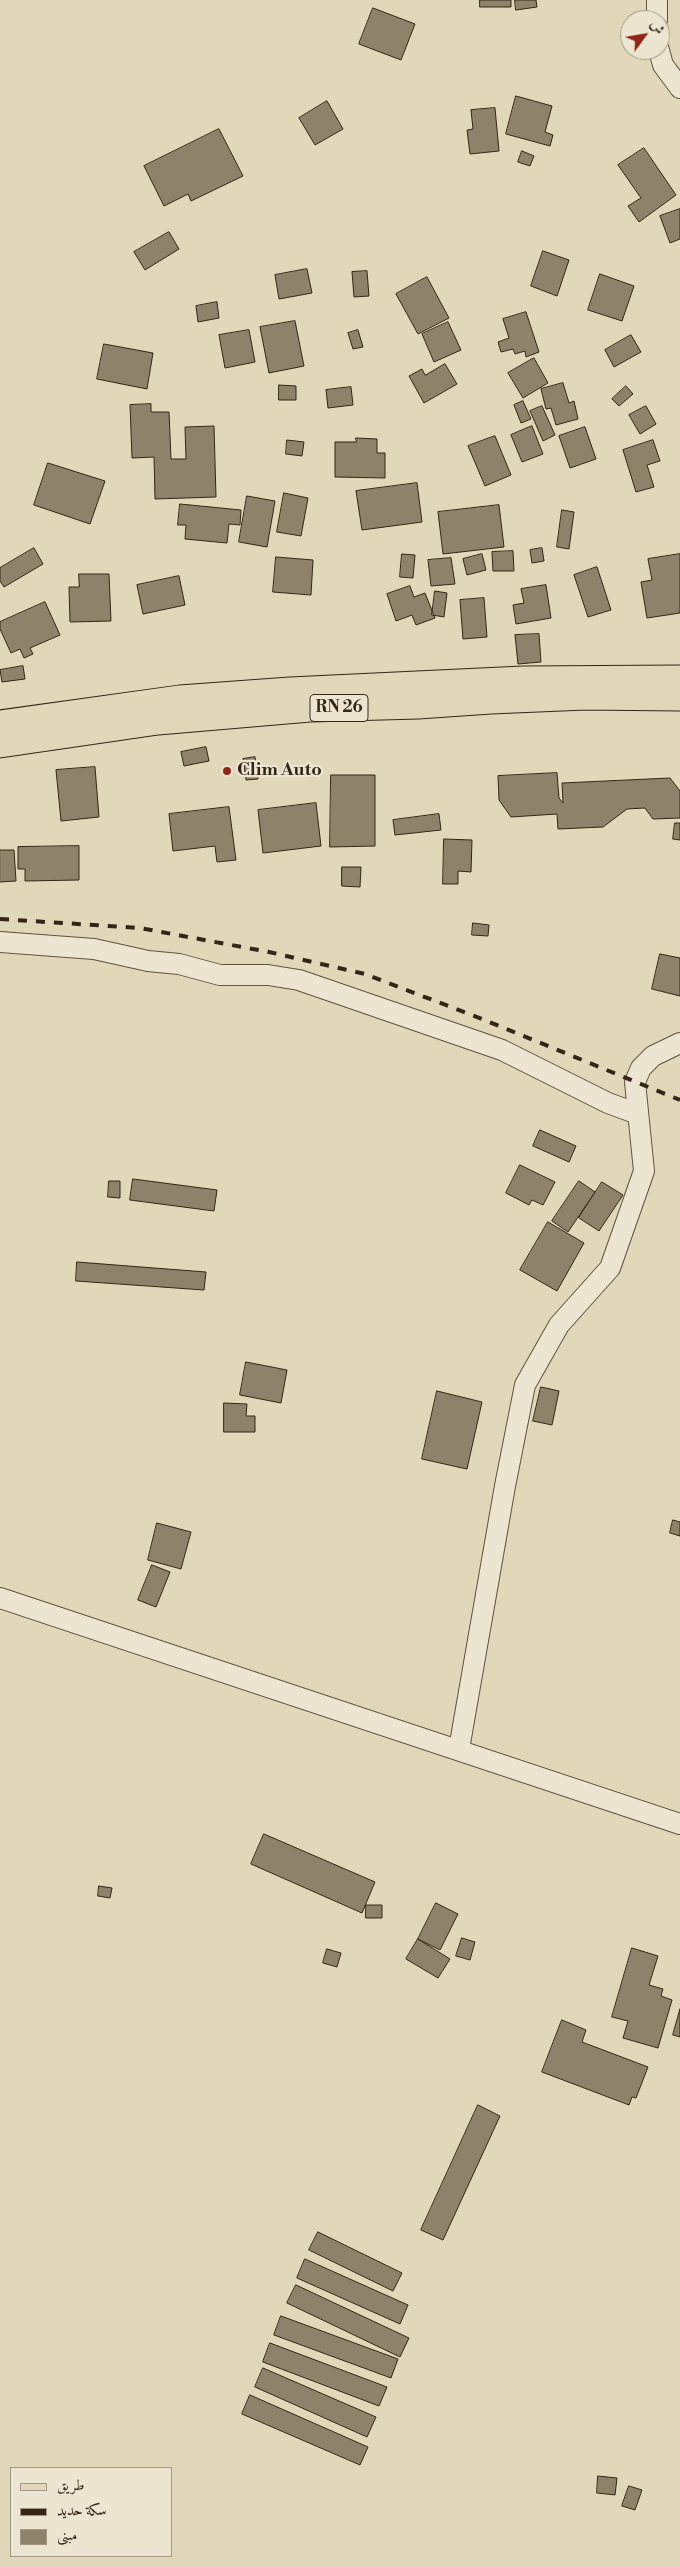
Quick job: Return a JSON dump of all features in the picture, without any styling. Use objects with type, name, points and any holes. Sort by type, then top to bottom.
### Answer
[{"type":"main road","name":"RN 26","points":[[0,723],[180,698],[290,690],[523,679],[680,678]]},
{"type":"main road","name":"RN 26","points":[[0,745],[158,722],[310,709],[418,706],[491,700],[584,697],[680,698]]},
{"type":"street","points":[[662,60],[663,65],[680,88]]},
{"type":"street","points":[[0,942],[94,950],[148,961],[179,964],[220,975],[268,975],[299,980],[502,1050],[608,1103],[638,1114]]},
{"type":"street","points":[[459,1749],[505,1486],[525,1385],[559,1325],[610,1268],[644,1171],[635,1082],[641,1068],[653,1056],[680,1043]]},
{"type":"street","points":[[0,1598],[680,1824]]},
{"type":"building","points":[[480,0],[511,0],[511,7],[480,7]]},
{"type":"building","points":[[515,0],[536,0],[537,7],[516,10]]},
{"type":"building","points":[[373,8],[415,24],[401,60],[359,44]]},
{"type":"building","points":[[516,96],[552,106],[545,132],[553,135],[550,146],[506,134]]},
{"type":"building","points":[[327,101],[343,129],[315,145],[299,118]]},
{"type":"building","points":[[495,108],[499,151],[470,154],[467,130],[473,129],[471,110]]},
{"type":"building","points":[[219,129],[243,176],[191,201],[188,194],[164,206],[144,166]]},
{"type":"building","points":[[644,148],[676,195],[639,222],[628,206],[641,198],[618,165]]},
{"type":"building","points":[[522,151],[534,156],[530,166],[518,162]]},
{"type":"building","points":[[680,209],[680,239],[670,243],[660,216]]},
{"type":"building","points":[[169,232],[179,249],[145,270],[134,252]]},
{"type":"building","points":[[543,251],[569,260],[557,296],[531,286]]},
{"type":"building","points":[[307,269],[312,293],[279,299],[275,275]]},
{"type":"building","points":[[367,271],[369,296],[354,297],[352,272]]},
{"type":"building","points":[[600,274],[634,286],[622,321],[588,310]]},
{"type":"building","points":[[427,277],[449,318],[418,334],[396,294]]},
{"type":"building","points":[[217,302],[219,318],[198,322],[196,306]]},
{"type":"building","points":[[526,312],[539,352],[526,357],[525,351],[515,354],[513,349],[501,352],[498,342],[509,338],[503,319]]},
{"type":"building","points":[[295,321],[304,366],[269,373],[260,327]]},
{"type":"building","points":[[448,322],[461,350],[434,362],[422,334]]},
{"type":"building","points":[[249,330],[255,362],[225,368],[219,335]]},
{"type":"building","points":[[358,330],[363,347],[353,349],[348,333]]},
{"type":"building","points":[[631,335],[641,352],[614,367],[605,350]]},
{"type":"building","points":[[104,344],[153,353],[147,389],[97,379]]},
{"type":"building","points":[[534,358],[548,383],[523,398],[508,373]]},
{"type":"building","points":[[445,364],[457,384],[424,403],[409,376],[422,369],[425,375]]},
{"type":"building","points":[[563,383],[569,403],[574,401],[578,419],[556,425],[551,408],[546,409],[541,389]]},
{"type":"building","points":[[279,385],[296,386],[296,400],[279,400]]},
{"type":"building","points":[[626,386],[633,394],[619,406],[612,399]]},
{"type":"building","points":[[351,387],[353,405],[328,408],[326,390]]},
{"type":"building","points":[[523,401],[531,419],[521,423],[514,405]]},
{"type":"building","points":[[151,404],[151,412],[169,412],[171,459],[186,459],[185,427],[214,426],[216,497],[155,499],[154,457],[132,458],[130,405]]},
{"type":"building","points":[[542,406],[555,435],[543,441],[530,411]]},
{"type":"building","points":[[646,406],[656,424],[640,434],[629,415]]},
{"type":"building","points":[[532,426],[543,454],[522,462],[511,435]]},
{"type":"building","points":[[585,427],[596,459],[570,468],[559,436]]},
{"type":"building","points":[[495,436],[511,475],[485,486],[468,446]]},
{"type":"building","points":[[356,438],[377,439],[377,453],[385,453],[385,478],[335,477],[335,442],[356,442]]},
{"type":"building","points":[[287,440],[304,442],[302,456],[286,454]]},
{"type":"building","points":[[653,440],[660,461],[647,465],[654,487],[636,492],[623,450]]},
{"type":"building","points":[[48,463],[105,481],[90,524],[34,505]]},
{"type":"building","points":[[417,483],[422,522],[362,530],[356,491]]},
{"type":"building","points":[[284,493],[308,498],[301,536],[277,532]]},
{"type":"building","points":[[247,496],[275,501],[267,547],[239,542]]},
{"type":"building","points":[[180,504],[241,510],[240,525],[229,524],[227,543],[185,539],[186,525],[178,525]]},
{"type":"building","points":[[499,505],[504,547],[443,554],[438,512]]},
{"type":"building","points":[[562,510],[574,512],[569,549],[557,547]]},
{"type":"building","points":[[34,548],[43,564],[4,587],[0,581],[0,568]]},
{"type":"building","points":[[542,548],[544,561],[532,563],[530,550]]},
{"type":"building","points":[[513,551],[514,571],[493,571],[492,552]]},
{"type":"building","points":[[402,554],[415,555],[413,578],[400,577]]},
{"type":"building","points":[[482,554],[486,570],[467,575],[463,559]]},
{"type":"building","points":[[680,554],[680,613],[647,618],[641,582],[652,580],[648,559]]},
{"type":"building","points":[[276,557],[313,560],[311,595],[273,592]]},
{"type":"building","points":[[451,558],[455,584],[431,586],[428,560]]},
{"type":"building","points":[[597,567],[611,610],[588,617],[574,575]]},
{"type":"building","points":[[79,574],[109,574],[111,621],[70,622],[69,587],[79,587]]},
{"type":"building","points":[[179,576],[185,605],[143,614],[137,585]]},
{"type":"building","points":[[546,585],[551,618],[516,624],[513,605],[524,603],[521,589]]},
{"type":"building","points":[[410,586],[414,597],[425,593],[435,618],[416,625],[412,615],[396,621],[387,594]]},
{"type":"building","points":[[435,591],[447,593],[444,617],[432,615]]},
{"type":"building","points":[[484,598],[487,637],[463,639],[460,600]]},
{"type":"building","points":[[45,602],[60,635],[30,648],[33,654],[24,658],[20,649],[11,653],[0,629],[0,622]]},
{"type":"building","points":[[539,634],[541,662],[518,664],[515,635]]},
{"type":"building","points":[[23,666],[25,679],[2,682],[0,670]]},
{"type":"building","points":[[206,747],[209,761],[184,766],[181,752]]},
{"type":"building","points":[[255,757],[258,779],[246,780],[243,759]]},
{"type":"building","points":[[95,767],[99,817],[61,821],[56,770]]},
{"type":"building","points":[[557,773],[559,798],[563,803],[562,783],[670,778],[680,791],[680,818],[653,819],[645,808],[627,809],[603,827],[558,829],[557,814],[511,817],[499,800],[498,776]]},
{"type":"building","points":[[331,775],[375,775],[375,846],[330,847]]},
{"type":"building","points":[[316,803],[321,846],[263,853],[258,810]]},
{"type":"building","points":[[229,807],[236,860],[217,862],[215,846],[173,851],[169,814]]},
{"type":"building","points":[[439,814],[441,830],[395,835],[393,820]]},
{"type":"building","points":[[675,823],[680,823],[680,840],[673,839]]},
{"type":"building","points":[[444,839],[472,840],[471,872],[458,871],[458,884],[443,884]]},
{"type":"building","points":[[79,846],[79,880],[25,881],[25,869],[18,869],[18,847]]},
{"type":"building","points":[[0,850],[14,850],[16,881],[0,882]]},
{"type":"building","points":[[342,867],[361,867],[360,887],[342,886]]},
{"type":"building","points":[[473,923],[489,925],[488,936],[472,935]]},
{"type":"building","points":[[660,954],[680,958],[680,996],[652,989]]},
{"type":"building","points":[[540,1130],[576,1146],[569,1162],[533,1146]]},
{"type":"building","points":[[520,1165],[555,1182],[543,1205],[532,1200],[529,1205],[506,1193]]},
{"type":"building","points":[[133,1179],[217,1190],[214,1211],[130,1200]]},
{"type":"building","points":[[109,1181],[120,1181],[120,1198],[108,1197]]},
{"type":"building","points":[[579,1181],[595,1192],[568,1232],[552,1221]]},
{"type":"building","points":[[602,1182],[623,1195],[599,1231],[579,1218]]},
{"type":"building","points":[[548,1222],[584,1243],[557,1291],[520,1270]]},
{"type":"building","points":[[77,1262],[206,1272],[204,1290],[76,1281]]},
{"type":"building","points":[[246,1362],[287,1370],[281,1403],[240,1395]]},
{"type":"building","points":[[541,1387],[559,1391],[552,1425],[533,1421]]},
{"type":"building","points":[[437,1391],[482,1402],[467,1469],[422,1459]]},
{"type":"building","points":[[224,1403],[247,1404],[246,1416],[255,1416],[255,1432],[224,1432]]},
{"type":"building","points":[[673,1520],[680,1522],[680,1536],[670,1533]]},
{"type":"building","points":[[157,1523],[191,1532],[181,1569],[148,1560]]},
{"type":"building","points":[[152,1565],[170,1572],[156,1607],[138,1600]]},
{"type":"building","points":[[264,1834],[375,1882],[362,1913],[251,1864]]},
{"type":"building","points":[[99,1886],[112,1888],[110,1898],[98,1896]]},
{"type":"building","points":[[436,1903],[458,1914],[440,1950],[418,1939]]},
{"type":"building","points":[[366,1905],[382,1905],[382,1918],[366,1918]]},
{"type":"building","points":[[462,1938],[475,1942],[470,1960],[456,1956]]},
{"type":"building","points":[[418,1939],[450,1959],[438,1978],[406,1959]]},
{"type":"building","points":[[632,1948],[658,1956],[649,1985],[663,1989],[661,1996],[672,2000],[658,2048],[623,2038],[628,2021],[612,2017]]},
{"type":"building","points":[[327,1949],[341,1953],[337,1967],[323,1963]]},
{"type":"building","points":[[680,2009],[680,2037],[673,2035]]},
{"type":"building","points":[[562,2020],[586,2030],[582,2042],[648,2067],[636,2098],[632,2097],[629,2105],[542,2072]]},
{"type":"building","points":[[478,2105],[500,2116],[443,2240],[421,2230]]},
{"type":"building","points":[[318,2232],[402,2273],[393,2291],[309,2250]]},
{"type":"building","points":[[305,2259],[408,2305],[400,2324],[297,2278]]},
{"type":"building","points":[[296,2285],[409,2338],[400,2357],[287,2303]]},
{"type":"building","points":[[281,2316],[398,2359],[391,2378],[274,2335]]},
{"type":"building","points":[[270,2343],[387,2387],[379,2406],[263,2362]]},
{"type":"building","points":[[263,2368],[376,2417],[367,2437],[255,2387]]},
{"type":"building","points":[[250,2395],[368,2447],[360,2465],[242,2414]]},
{"type":"building","points":[[598,2476],[617,2478],[615,2495],[597,2493]]},
{"type":"building","points":[[629,2486],[642,2490],[635,2510],[622,2506]]},
{"type":"railway","points":[[0,919],[140,928],[269,952],[365,974],[482,1019],[680,1100]]},
{"type":"place","name":"Clim Auto","points":[[227,771]]}]
